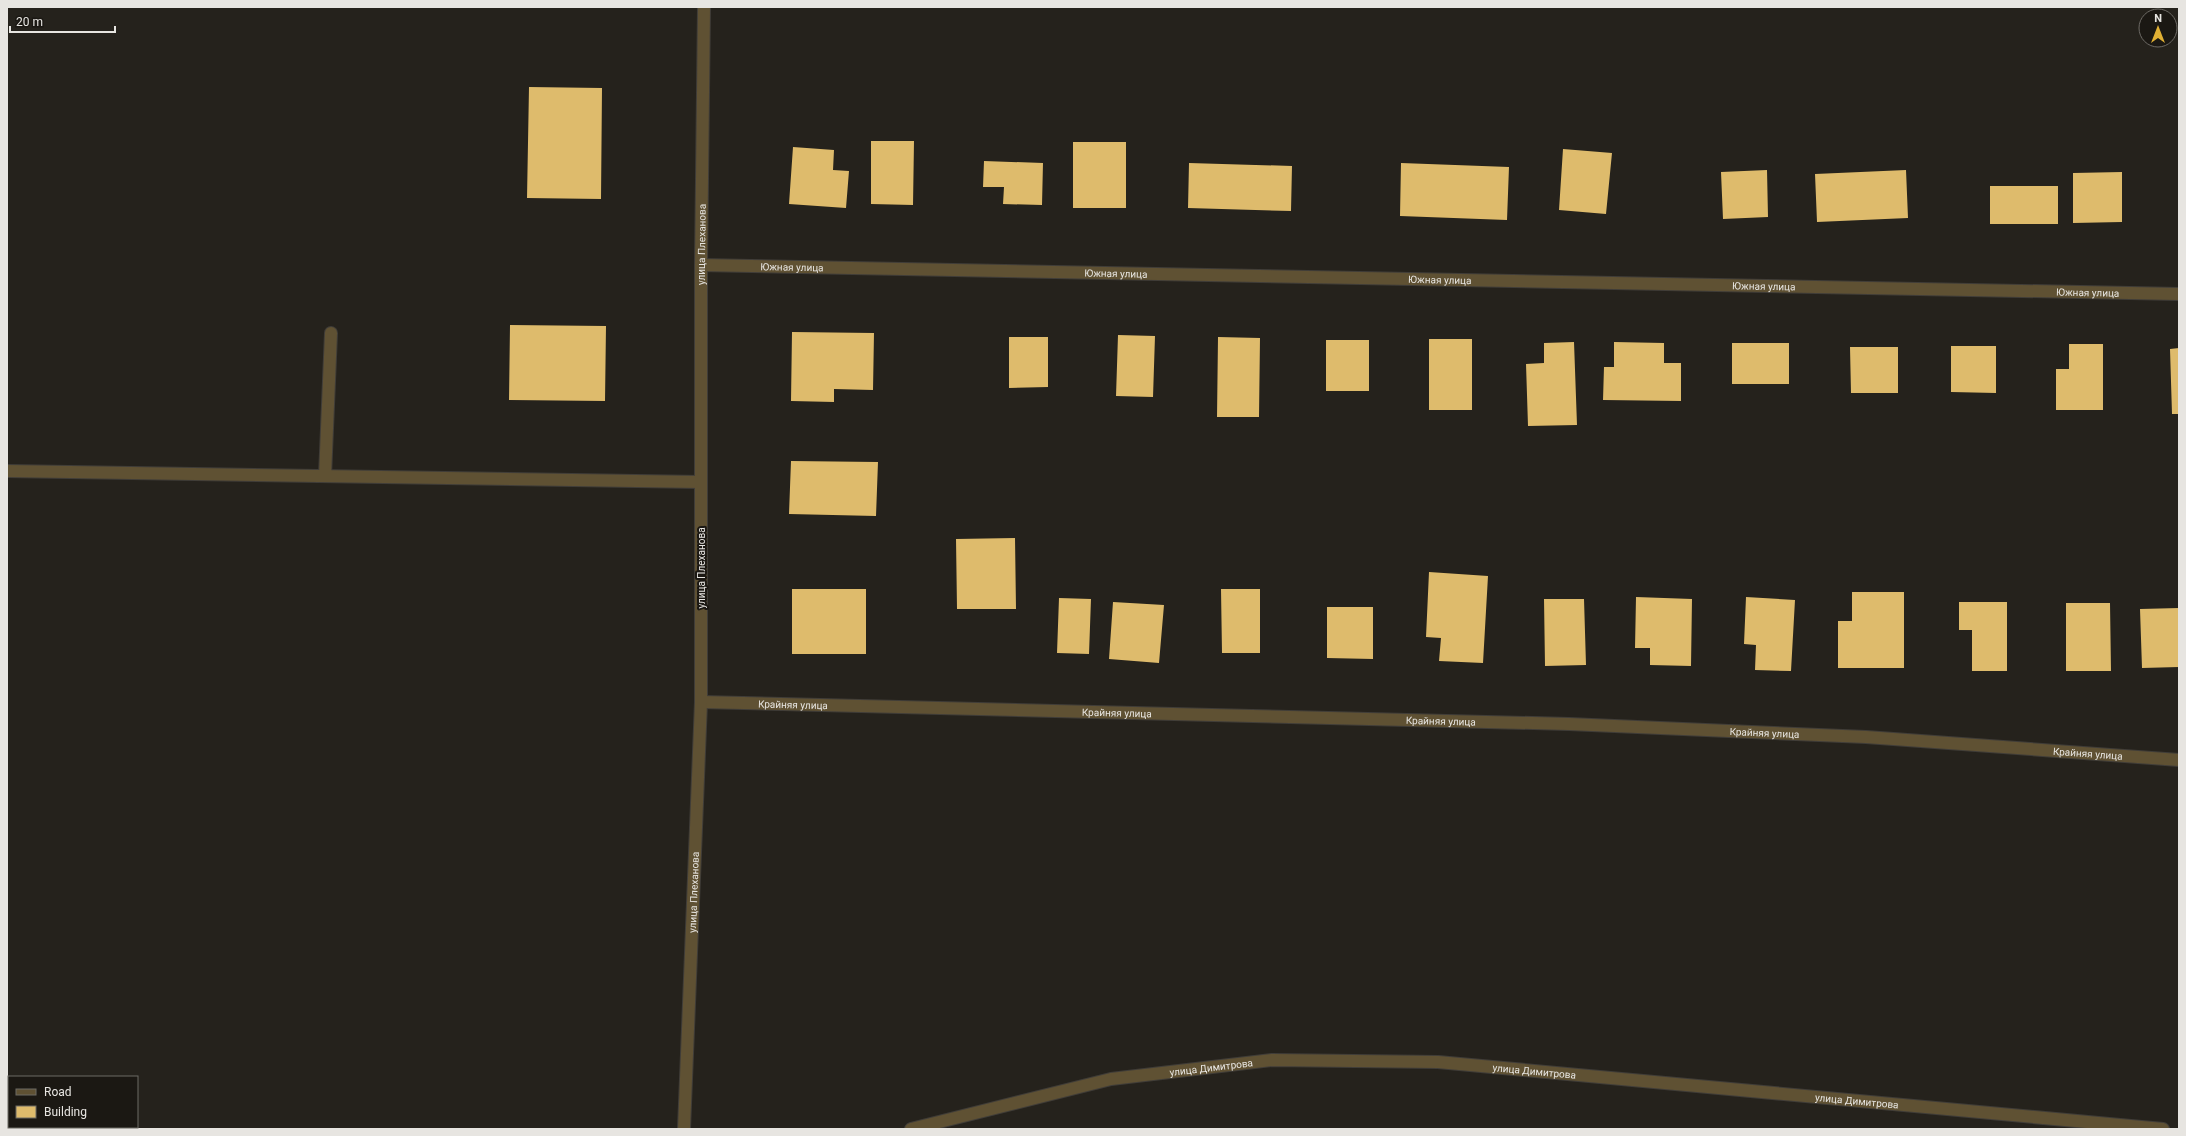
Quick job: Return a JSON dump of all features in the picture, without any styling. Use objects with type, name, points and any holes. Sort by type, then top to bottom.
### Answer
[{"type":"street","name":"улица Плеханова","points":[[684,1129],[701,702],[700,265],[704,7]]},
{"type":"street","name":"Южная улица","points":[[700,265],[2179,294]]},
{"type":"street","points":[[324,476],[331,333]]},
{"type":"street","points":[[7,471],[701,482]]},
{"type":"street","name":"Крайняя улица","points":[[701,702],[1584,725],[1866,737],[2179,760]]},
{"type":"street","name":"улица Димитрова","points":[[911,1129],[1111,1079],[1272,1060],[1438,1062],[2163,1129]]},
{"type":"building","points":[[529,87],[602,88],[601,199],[527,198]]},
{"type":"building","points":[[871,141],[914,141],[913,205],[871,204]]},
{"type":"building","points":[[1073,142],[1126,142],[1126,208],[1073,208]]},
{"type":"building","points":[[793,147],[834,150],[833,170],[849,171],[846,208],[789,204]]},
{"type":"building","points":[[1563,149],[1612,153],[1606,214],[1559,210]]},
{"type":"building","points":[[984,161],[1043,163],[1042,205],[1003,204],[1004,187],[983,187]]},
{"type":"building","points":[[1189,163],[1292,166],[1291,211],[1188,208]]},
{"type":"building","points":[[1401,163],[1509,167],[1507,220],[1400,216]]},
{"type":"building","points":[[1767,170],[1768,217],[1723,219],[1721,172]]},
{"type":"building","points":[[1906,170],[1908,218],[1817,222],[1815,174]]},
{"type":"building","points":[[2122,172],[2122,222],[2073,223],[2073,173]]},
{"type":"building","points":[[1990,186],[2058,186],[2058,224],[1990,224]]},
{"type":"building","points":[[510,325],[606,326],[605,401],[509,400]]},
{"type":"building","points":[[792,332],[874,333],[873,390],[834,389],[834,402],[791,401]]},
{"type":"building","points":[[1118,335],[1155,336],[1153,397],[1116,396]]},
{"type":"building","points":[[1009,337],[1048,337],[1048,387],[1009,388]]},
{"type":"building","points":[[1218,337],[1260,338],[1259,417],[1217,417]]},
{"type":"building","points":[[1429,339],[1472,339],[1472,410],[1429,410]]},
{"type":"building","points":[[1326,340],[1369,340],[1369,391],[1326,391]]},
{"type":"building","points":[[1574,342],[1577,425],[1528,426],[1526,364],[1544,363],[1544,343]]},
{"type":"building","points":[[1614,342],[1664,343],[1664,363],[1681,363],[1681,401],[1603,400],[1604,367],[1614,367]]},
{"type":"building","points":[[1732,343],[1789,343],[1789,384],[1732,384]]},
{"type":"building","points":[[2069,344],[2103,344],[2103,410],[2056,410],[2056,369],[2069,369]]},
{"type":"building","points":[[1951,346],[1996,346],[1996,393],[1951,392]]},
{"type":"building","points":[[1850,347],[1898,347],[1898,393],[1851,393]]},
{"type":"building","points":[[2179,348],[2179,414],[2172,414],[2170,349]]},
{"type":"building","points":[[791,461],[878,462],[876,516],[789,514]]},
{"type":"building","points":[[1015,538],[1016,609],[957,609],[956,539]]},
{"type":"building","points":[[1429,572],[1488,576],[1483,663],[1439,661],[1441,638],[1426,637]]},
{"type":"building","points":[[792,589],[866,589],[866,654],[792,654]]},
{"type":"building","points":[[1221,589],[1260,589],[1260,653],[1222,653]]},
{"type":"building","points":[[1852,592],[1904,592],[1904,668],[1838,668],[1838,621],[1852,621]]},
{"type":"building","points":[[1636,597],[1692,599],[1691,666],[1650,665],[1650,648],[1635,648]]},
{"type":"building","points":[[1746,597],[1795,600],[1791,671],[1755,670],[1756,645],[1744,644]]},
{"type":"building","points":[[1059,598],[1091,599],[1089,654],[1057,653]]},
{"type":"building","points":[[1544,599],[1584,599],[1586,665],[1545,666]]},
{"type":"building","points":[[1113,602],[1164,605],[1159,663],[1109,659]]},
{"type":"building","points":[[1959,602],[2007,602],[2007,671],[1972,671],[1972,630],[1959,630]]},
{"type":"building","points":[[2066,603],[2110,603],[2111,671],[2066,671]]},
{"type":"building","points":[[1327,607],[1373,607],[1373,659],[1327,658]]},
{"type":"building","points":[[2179,608],[2179,667],[2142,668],[2140,609]]}]
